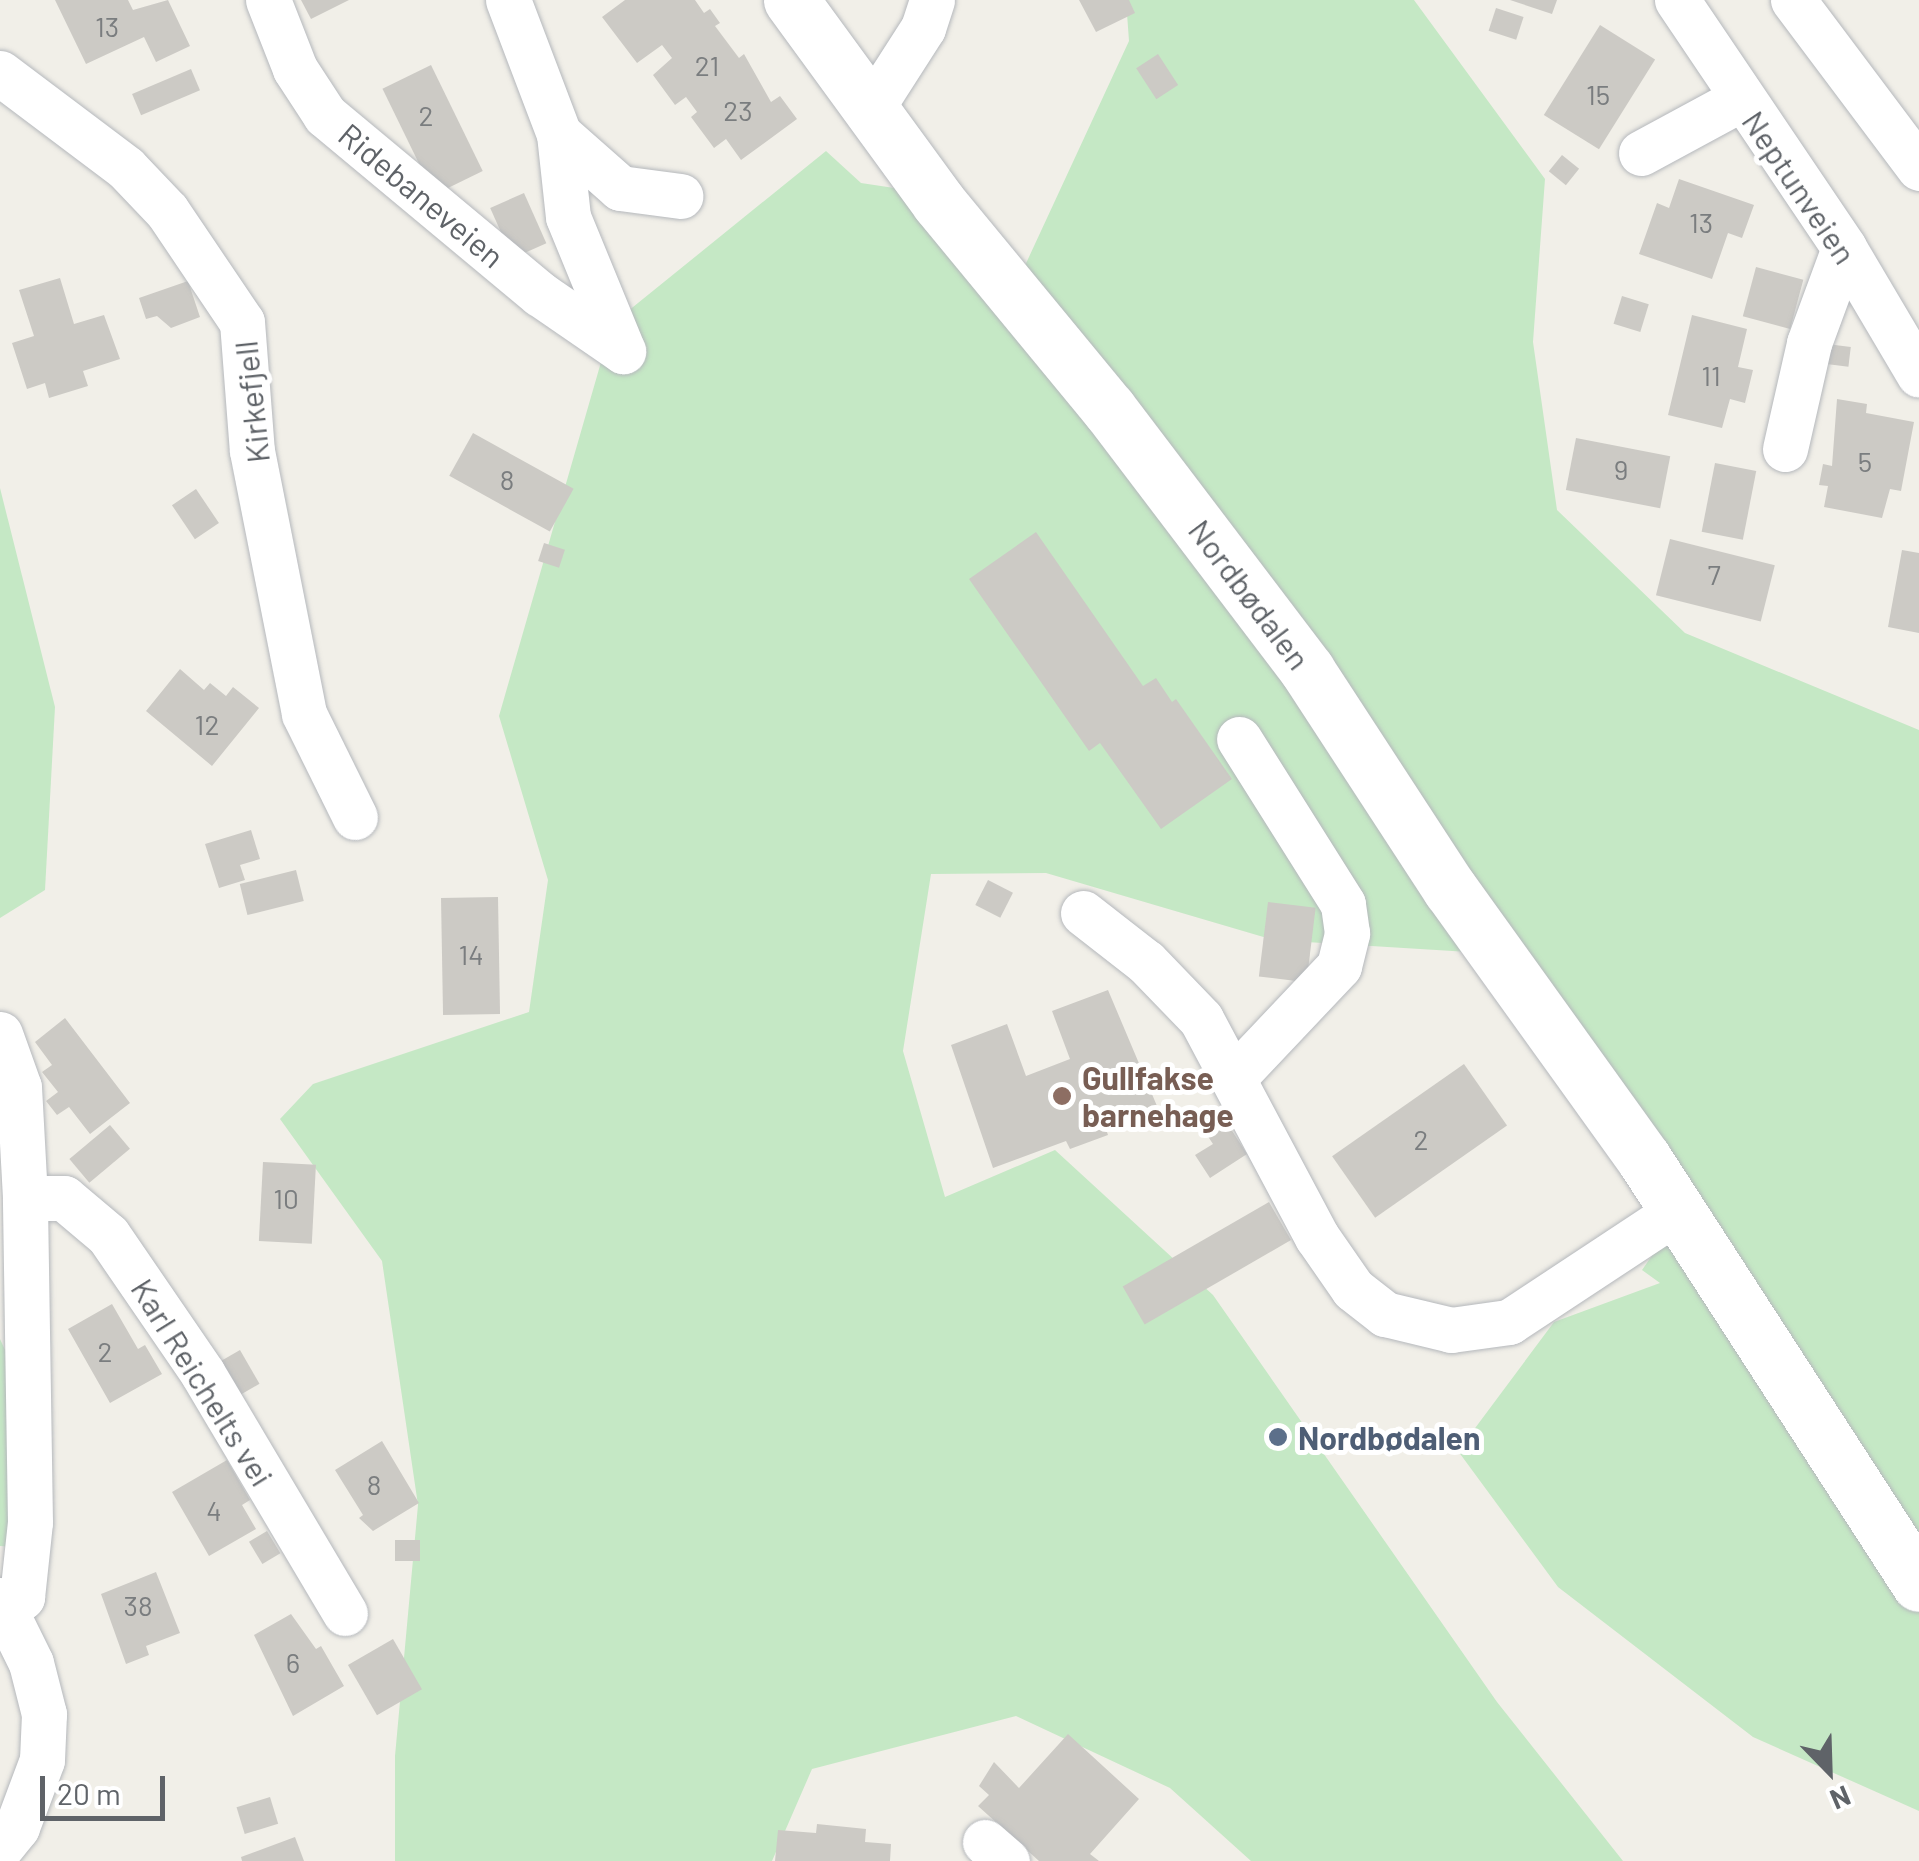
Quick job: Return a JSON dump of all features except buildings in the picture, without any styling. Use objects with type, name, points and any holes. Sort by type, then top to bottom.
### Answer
[{"type":"street","name":"Ridebaneveien","points":[[268,0],[294,69],[325,114],[540,294],[623,352],[563,194],[560,134]]},
{"type":"street","points":[[508,0],[560,134],[620,188],[680,196]]},
{"type":"street","name":"Nordbødalen","points":[[791,0],[870,109],[1245,584],[1676,1212],[1919,1584]]},
{"type":"street","points":[[870,109],[923,28],[932,0]]},
{"type":"street","name":"Neptunveien","points":[[1677,0],[1912,347]]},
{"type":"street","points":[[1793,0],[1919,168]]},
{"type":"street","name":"Kirkefjell","points":[[0,73],[126,168],[167,211],[242,322],[252,451],[304,714],[356,817]]},
{"type":"street","points":[[1642,154],[1741,99]]},
{"type":"street","points":[[1785,449],[1808,343],[1844,248]]},
{"type":"street","points":[[1236,1075],[1338,966],[1347,933],[1343,904],[1239,738]]},
{"type":"street","points":[[1083,913],[1146,962],[1202,1020],[1236,1075],[1316,1237],[1353,1289],[1384,1314],[1424,1327],[1475,1331],[1509,1322],[1676,1212]]},
{"type":"street","points":[[0,1034],[20,1087],[30,1522],[22,1597],[3,1605],[32,1664],[43,1744],[18,1827],[0,1848]]},
{"type":"street","name":"Karl Reichelts vei","points":[[25,1198],[64,1198],[108,1235],[204,1374],[345,1613]]},
{"type":"green space","points":[[1126,0],[1414,0],[1545,179],[1533,342],[1557,510],[1685,633],[1919,730],[1919,1811],[1753,1737],[1558,1587],[1458,1451],[1554,1322],[1660,1283],[1642,1270],[1676,1221],[1485,953],[1274,940],[1046,873],[931,874],[903,1051],[945,1197],[1055,1150],[1213,1295],[1497,1702],[1623,1861],[1251,1861],[1170,1788],[1016,1716],[812,1769],[772,1861],[395,1861],[395,1756],[418,1505],[382,1261],[280,1119],[313,1084],[529,1012],[548,880],[499,716],[612,324],[826,151],[861,183],[934,194],[1022,272],[1129,41]]},
{"type":"green space","points":[[0,488],[55,707],[45,890],[0,918]]},
{"type":"green space","points":[[0,1339],[51,1450],[17,1547],[0,1546]]},
{"type":"place","name":"Gullfakse barnehage","points":[[1062,1096]]},
{"type":"place","name":"Nordbødalen","points":[[1278,1437]]}]
